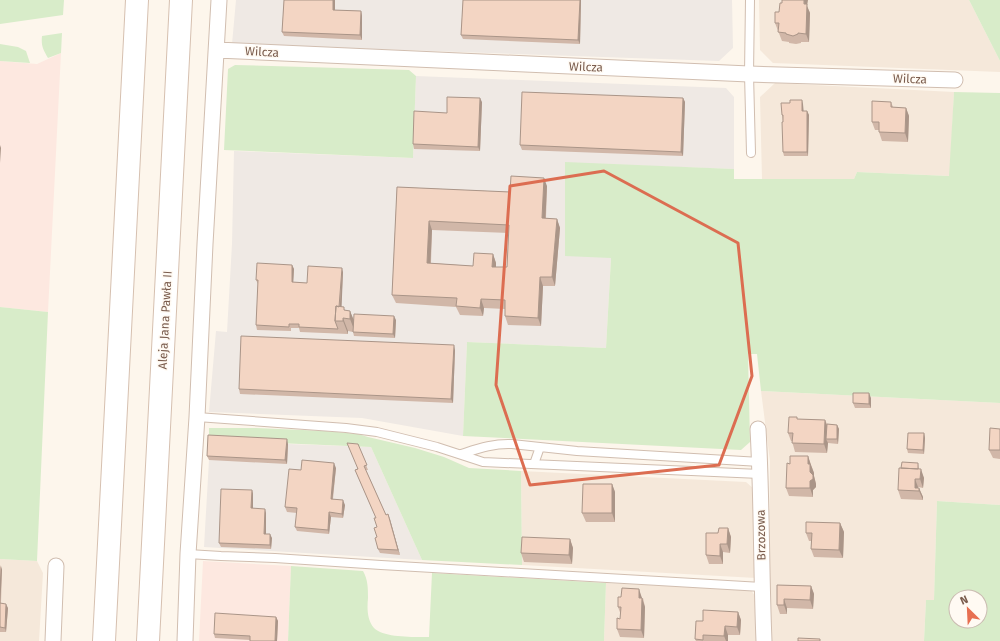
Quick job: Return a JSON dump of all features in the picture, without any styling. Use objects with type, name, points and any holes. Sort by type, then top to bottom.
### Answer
[{"type":"main road","points":[[104,641],[137,0]]},
{"type":"main road","name":"Aleja Jana Pawła II","points":[[148,641],[181,0]]},
{"type":"street","points":[[185,641],[188,554],[197,417],[219,0]]},
{"type":"street","name":"Wilcza","points":[[217,50],[749,74],[955,80]]},
{"type":"street","name":"Brzozowa","points":[[758,429],[764,641]]},
{"type":"street","points":[[53,641],[56,566]]},
{"type":"lane","points":[[750,0],[749,74],[752,153]]},
{"type":"lane","points":[[197,417],[346,428],[377,432],[404,438],[483,462],[760,468]]},
{"type":"lane","points":[[460,454],[501,443],[760,468]]},
{"type":"lane","points":[[534,464],[540,447]]},
{"type":"lane","points":[[188,554],[762,587]]},
{"type":"highlighted area","points":[[604,171],[738,243],[752,376],[719,465],[530,485],[496,385],[510,186]]},
{"type":"shaded area","points":[[236,0],[732,0],[733,48],[719,61],[232,44]]},
{"type":"shaded area","points":[[759,0],[969,0],[1000,61],[1000,72],[773,63],[760,50]]},
{"type":"shaded area","points":[[61,53],[48,312],[0,307],[0,61],[37,64]]},
{"type":"shaded area","points":[[416,76],[726,88],[734,97],[734,169],[565,163],[611,258],[606,348],[467,342],[463,436],[362,418],[209,412],[216,331],[227,332],[232,244],[234,151],[413,158]]},
{"type":"shaded area","points":[[775,83],[954,92],[950,176],[857,172],[854,179],[762,179],[760,97]]},
{"type":"shaded area","points":[[761,391],[1000,403],[1000,505],[937,501],[934,601],[926,600],[924,641],[772,641],[769,593],[770,461]]},
{"type":"shaded area","points":[[288,444],[371,447],[422,560],[204,547],[209,460]]},
{"type":"shaded area","points":[[521,471],[746,482],[754,489],[756,578],[522,565]]},
{"type":"shaded area","points":[[0,559],[37,561],[43,573],[39,641],[0,641]]},
{"type":"shaded area","points":[[203,561],[291,566],[288,641],[199,641]]},
{"type":"shaded area","points":[[606,583],[751,590],[757,599],[759,641],[604,641]]},
{"type":"green space","points":[[0,0],[64,0],[63,15],[0,24]]},
{"type":"green space","points":[[969,0],[1000,0],[1000,61]]},
{"type":"green space","points":[[62,33],[61,53],[48,58],[43,47],[42,36]]},
{"type":"green space","points":[[0,44],[18,47],[26,51],[30,63],[0,61]]},
{"type":"green space","points":[[235,65],[409,70],[416,76],[413,158],[224,150],[228,69]]},
{"type":"green space","points":[[954,92],[1000,93],[1000,403],[761,391],[757,354],[748,354],[750,442],[741,450],[463,436],[467,342],[606,348],[611,258],[565,256],[565,162],[734,169],[734,179],[854,179],[857,172],[949,176]]},
{"type":"green space","points":[[0,307],[48,312],[37,561],[0,559]]},
{"type":"green space","points":[[209,428],[256,428],[358,434],[415,448],[444,457],[469,468],[521,471],[522,565],[422,560],[371,447],[209,440]]},
{"type":"green space","points":[[937,501],[1000,505],[1000,641],[924,641],[926,600],[934,600]]},
{"type":"green space","points":[[291,566],[363,571],[366,578],[368,591],[368,614],[374,628],[385,634],[408,637],[429,637],[432,573],[606,583],[604,641],[288,641]]},
{"type":"building","points":[[284,0],[333,0],[333,10],[361,11],[360,35],[282,32]]},
{"type":"building","points":[[463,0],[580,0],[578,40],[461,35]]},
{"type":"building","points":[[782,0],[804,0],[804,4],[807,4],[806,34],[798,33],[793,36],[778,32],[779,23],[775,23],[775,12],[779,12],[780,3],[782,3]]},
{"type":"building","points":[[522,92],[683,98],[681,152],[520,145]]},
{"type":"building","points":[[447,97],[480,98],[478,147],[413,144],[414,111],[447,113]]},
{"type":"building","points":[[790,100],[802,100],[802,111],[807,111],[807,152],[783,152],[783,115],[781,103],[790,103]]},
{"type":"building","points":[[872,101],[891,102],[891,107],[906,108],[905,133],[879,132],[879,122],[872,122]]},
{"type":"building","points":[[511,176],[544,178],[542,218],[557,219],[552,277],[540,277],[538,318],[505,316],[505,300],[481,299],[480,308],[456,306],[457,298],[392,295],[397,187],[510,192]],"holes":[[[429,221],[509,225],[507,267],[492,267],[493,254],[474,253],[473,266],[427,263]]]},
{"type":"building","points":[[257,263],[292,265],[292,282],[307,283],[308,266],[342,268],[339,307],[336,306],[335,321],[338,329],[299,327],[299,324],[289,324],[289,327],[256,325],[258,280],[256,280]]},
{"type":"building","points":[[336,306],[344,307],[344,310],[350,311],[350,319],[343,318],[343,321],[335,321]]},
{"type":"building","points":[[354,314],[394,316],[393,334],[353,332]]},
{"type":"building","points":[[241,336],[454,345],[451,399],[239,389]]},
{"type":"building","points":[[853,393],[869,393],[869,404],[853,403]]},
{"type":"building","points":[[789,417],[797,417],[797,419],[825,420],[824,444],[792,443],[793,433],[788,433]]},
{"type":"building","points":[[827,424],[837,425],[837,439],[826,439]]},
{"type":"building","points":[[990,428],[1000,429],[1000,450],[989,450]]},
{"type":"building","points":[[908,433],[924,433],[923,450],[907,449]]},
{"type":"building","points":[[208,435],[287,439],[285,460],[207,456]]},
{"type":"building","points":[[347,443],[358,444],[367,465],[364,466],[386,515],[388,514],[398,550],[378,549],[375,538],[377,537],[374,528],[377,527],[374,518],[376,518],[355,470],[358,469]]},
{"type":"building","points":[[790,456],[808,456],[810,472],[813,475],[813,479],[810,481],[810,488],[786,488],[787,463],[790,464]]},
{"type":"building","points":[[302,460],[334,463],[331,499],[343,500],[342,514],[329,512],[328,530],[295,527],[297,508],[285,507],[289,469],[301,470]]},
{"type":"building","points":[[902,462],[918,463],[918,469],[901,468]]},
{"type":"building","points":[[899,468],[921,469],[920,479],[915,479],[915,488],[919,488],[919,491],[898,490]]},
{"type":"building","points":[[583,484],[612,484],[612,513],[582,513]]},
{"type":"building","points":[[221,489],[252,490],[251,508],[265,509],[264,534],[270,534],[270,545],[219,543]]},
{"type":"building","points":[[806,522],[840,523],[839,550],[811,549],[812,533],[806,533]]},
{"type":"building","points":[[719,528],[728,528],[727,544],[720,544],[720,556],[706,555],[706,533],[718,533]]},
{"type":"building","points":[[522,537],[570,539],[569,555],[521,553]]},
{"type":"building","points":[[777,585],[811,586],[810,600],[784,599],[784,605],[777,605]]},
{"type":"building","points":[[622,588],[639,589],[639,598],[642,598],[641,630],[617,629],[617,618],[620,619],[621,607],[618,607],[618,597],[621,597]]},
{"type":"building","points":[[0,603],[6,604],[5,628],[0,627]]},
{"type":"building","points":[[703,610],[738,612],[737,627],[725,626],[724,636],[703,635],[703,640],[695,639],[696,621],[703,621]]},
{"type":"building","points":[[215,613],[276,617],[275,641],[250,641],[250,636],[214,634]]},
{"type":"building","points":[[798,638],[820,639],[820,641],[798,641]]}]
